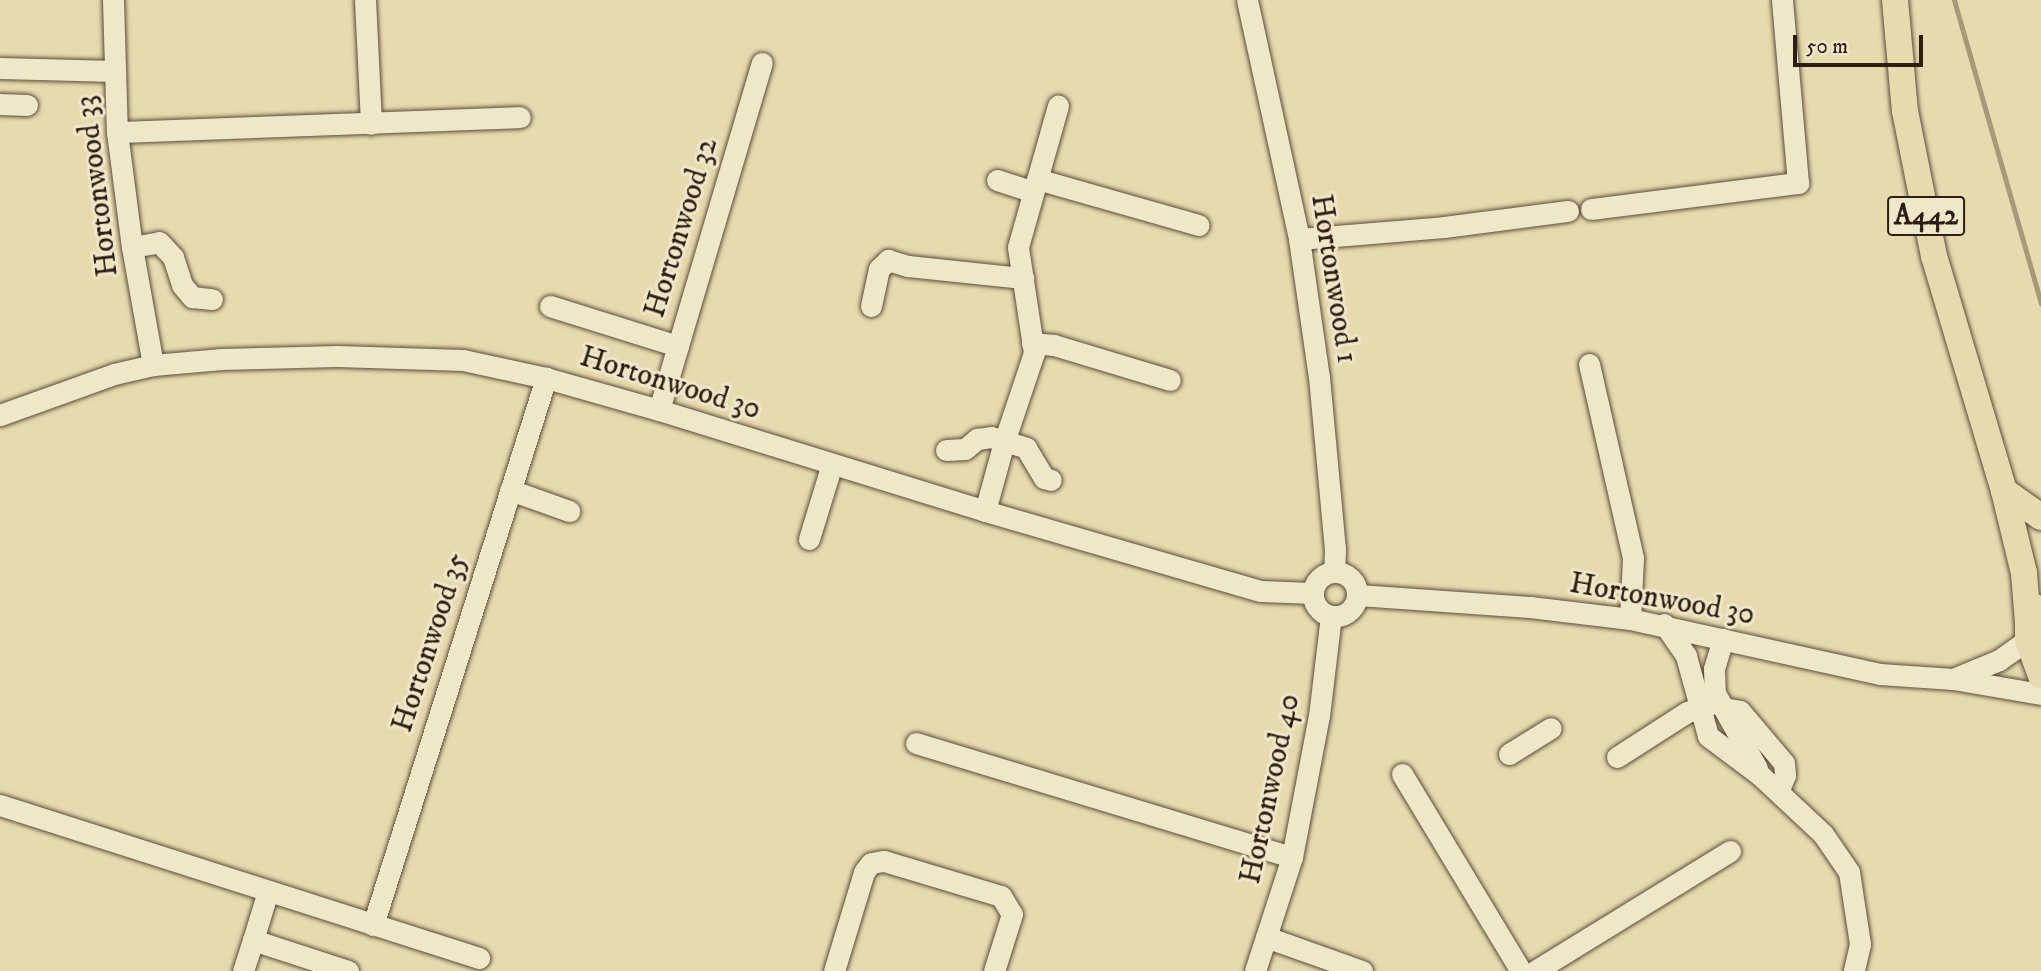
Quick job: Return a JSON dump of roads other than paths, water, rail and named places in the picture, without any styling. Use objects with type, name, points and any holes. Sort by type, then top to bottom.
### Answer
[{"type":"main road","name":"A442","points":[[1895,0],[1905,111],[1934,256],[2004,491],[2024,573],[2028,631],[2041,677]]},
{"type":"main road","points":[[2004,491],[2041,517]]},
{"type":"main road","points":[[2028,631],[2041,584]]},
{"type":"street","name":"Hortonwood 33","points":[[113,0],[117,132],[132,247],[153,365]]},
{"type":"street","points":[[365,0],[371,124]]},
{"type":"street","name":"Hortonwood 1","points":[[1247,0],[1299,239],[1320,377],[1335,549],[1334,572]]},
{"type":"street","points":[[1591,209],[1798,183],[1782,0]]},
{"type":"street","name":"Hortonwood 32","points":[[659,410],[762,63]]},
{"type":"street","points":[[0,68],[115,71]]},
{"type":"street","points":[[0,104],[27,105]]},
{"type":"street","points":[[985,511],[1004,442],[1034,353],[1032,344],[1038,306],[1023,278],[1018,247],[1058,106]]},
{"type":"street","points":[[117,132],[520,117]]},
{"type":"street","points":[[997,180],[1035,186],[1199,225]]},
{"type":"street","points":[[1299,239],[1444,227],[1568,211]]},
{"type":"street","points":[[132,247],[159,242],[173,257],[181,285],[192,297],[212,299]]},
{"type":"street","points":[[870,306],[879,269],[888,260],[908,266],[1023,278]]},
{"type":"street","points":[[550,306],[678,346]]},
{"type":"street","points":[[1032,344],[1054,345],[1170,380]]},
{"type":"street","name":"Hortonwood 30","points":[[0,415],[114,374],[153,365],[222,359],[337,356],[463,360],[546,378],[659,410],[985,511],[1261,591],[1312,593]]},
{"type":"street","points":[[1589,364],[1633,558],[1630,619]]},
{"type":"street","name":"Hortonwood 35","points":[[373,925],[546,378]]},
{"type":"street","points":[[946,450],[965,449],[977,439],[991,437],[1026,448],[1044,478],[1051,480]]},
{"type":"street","points":[[809,539],[832,464]]},
{"type":"street","points":[[510,490],[569,511]]},
{"type":"street","points":[[1334,572],[1348,576],[1358,595],[1352,609],[1346,614],[1331,616],[1315,606],[1312,593],[1317,580],[1334,572]]},
{"type":"street","name":"Hortonwood 30","points":[[1358,595],[1530,607],[1630,619],[1664,624],[1880,674],[1954,679],[2041,694]]},
{"type":"street","name":"Hortonwood 40","points":[[1255,971],[1292,857],[1319,716],[1331,616]]},
{"type":"street","points":[[1664,624],[1761,776],[1823,834],[1849,872],[1860,944],[1859,968]]},
{"type":"street","name":"Hortonwood 30","points":[[1954,679],[1999,660],[2028,631]]},
{"type":"street","points":[[1713,703],[1714,669],[1723,639]]},
{"type":"street","points":[[1617,757],[1687,712],[1713,703],[1740,711],[1784,763],[1785,775],[1777,792]]},
{"type":"street","points":[[1508,754],[1551,728]]},
{"type":"street","points":[[916,743],[1292,857]]},
{"type":"street","points":[[1402,774],[1521,971]]},
{"type":"street","points":[[0,805],[480,958]]},
{"type":"street","points":[[1535,971],[1730,851]]},
{"type":"street","points":[[834,971],[864,872],[871,863],[884,861],[1001,896],[1012,914],[994,971]]},
{"type":"street","points":[[243,971],[268,891]]},
{"type":"street","points":[[1266,937],[1362,971]]},
{"type":"street","points":[[253,940],[348,971]]},
{"type":"waterway","points":[[1954,0],[2041,304]]}]
